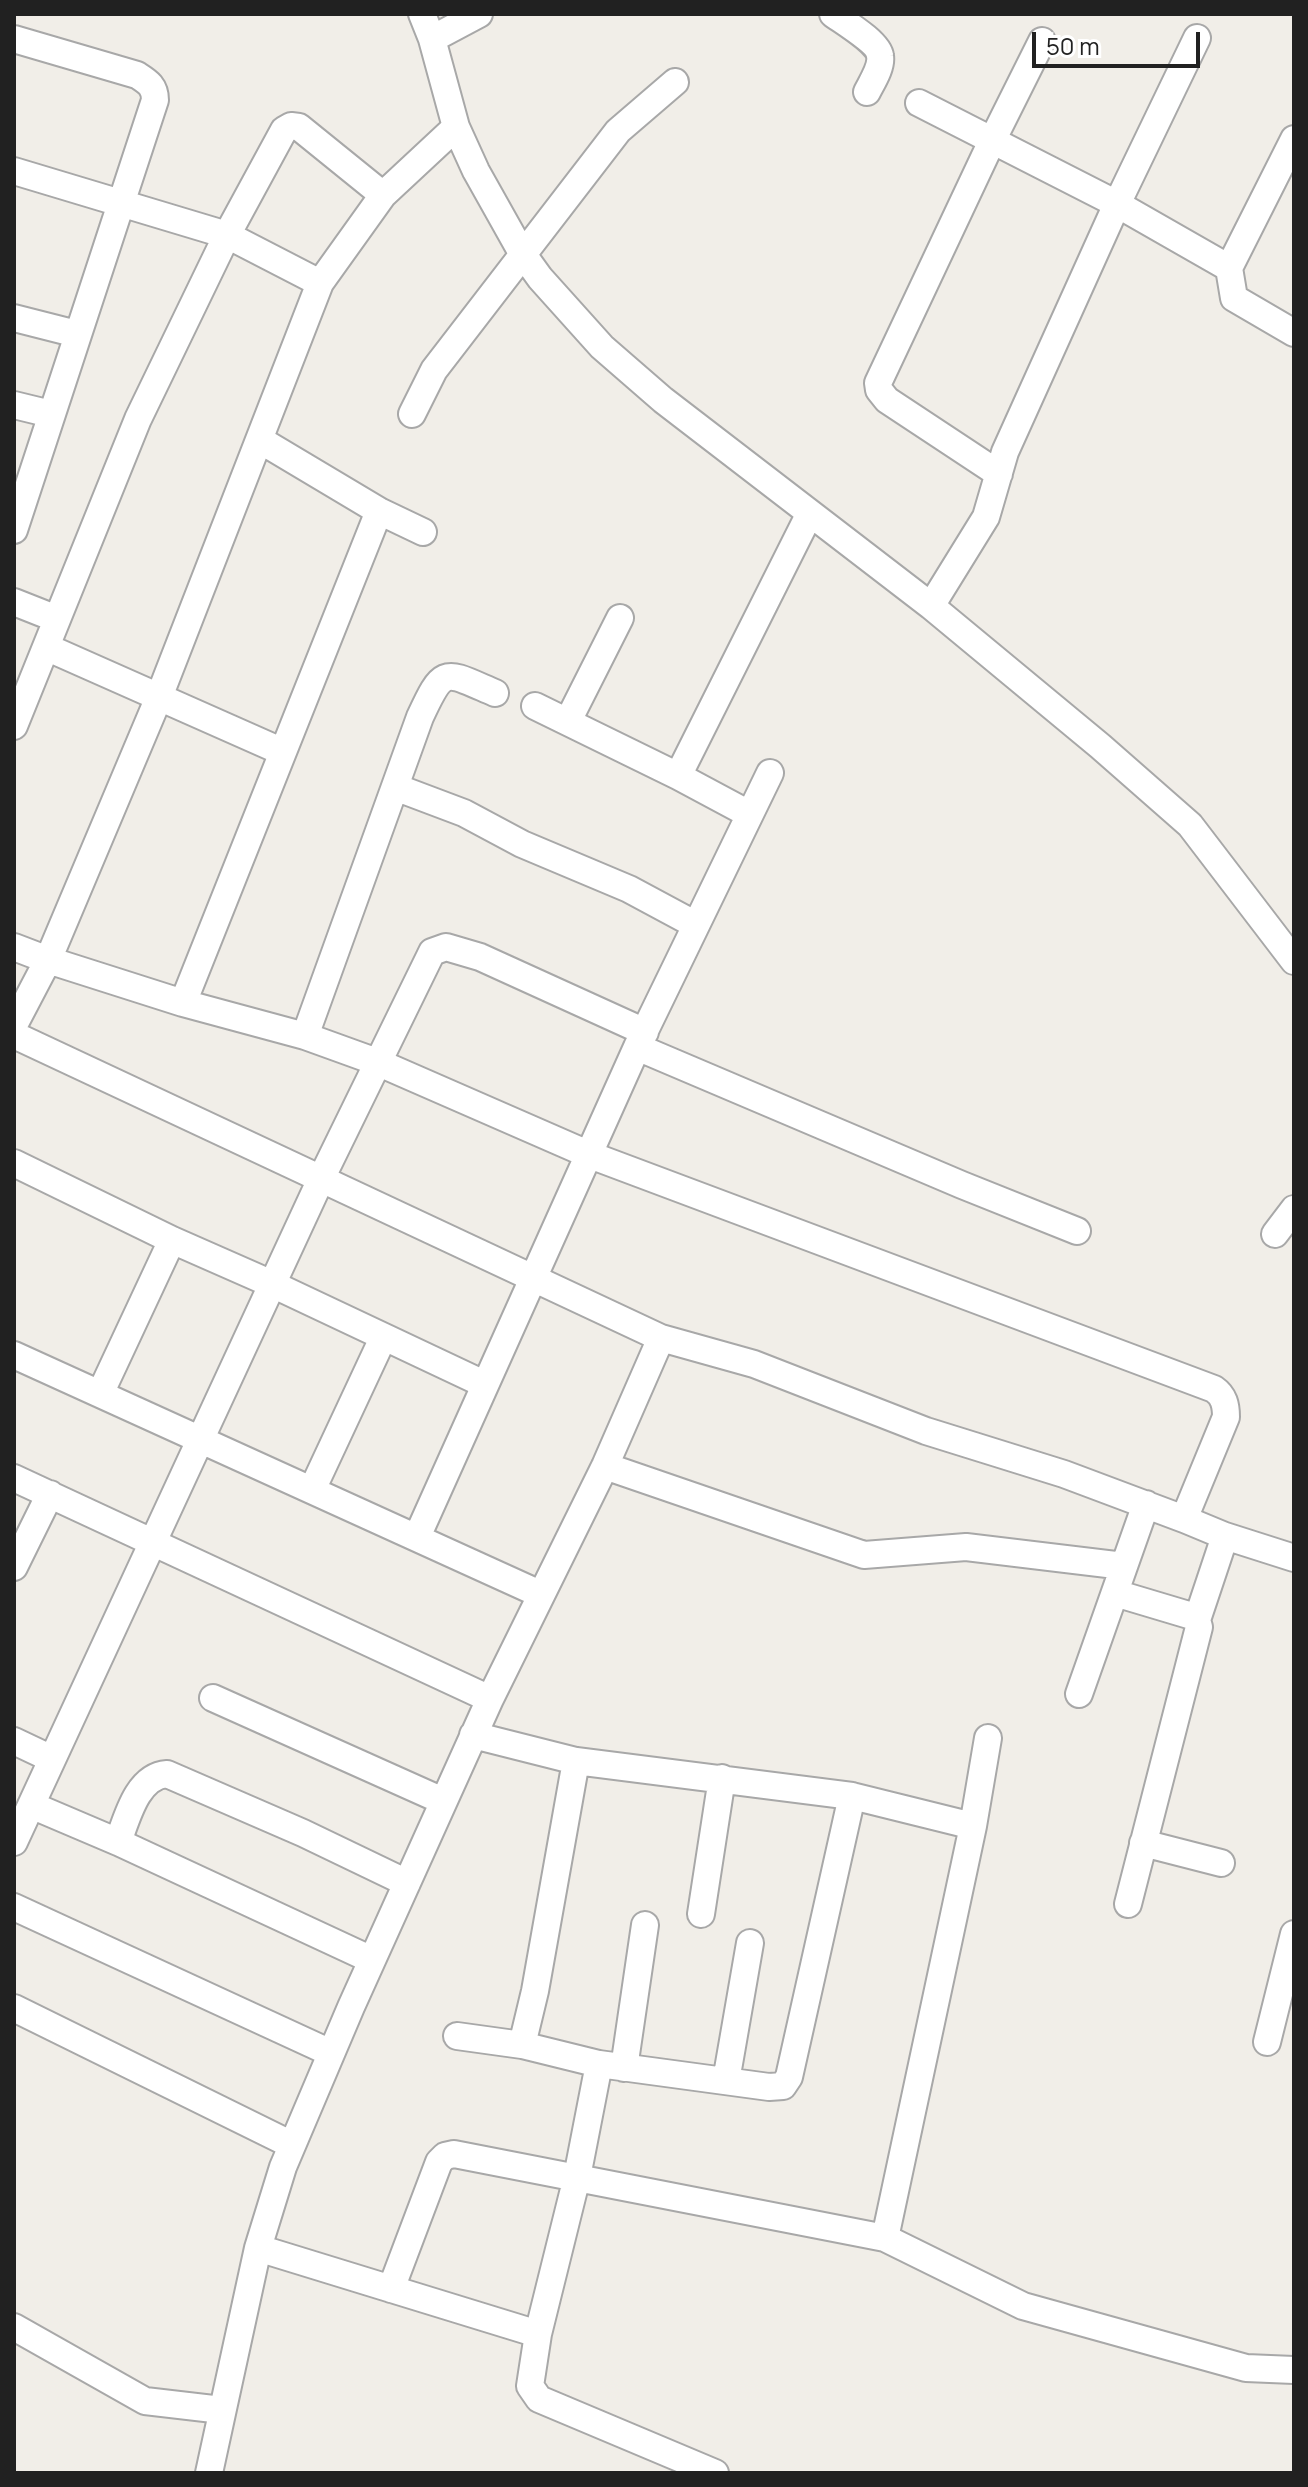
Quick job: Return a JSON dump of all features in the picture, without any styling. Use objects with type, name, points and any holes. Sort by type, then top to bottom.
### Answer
[{"type":"street","points":[[422,14],[456,127],[476,171],[522,253],[540,278],[602,347],[663,400],[931,606],[1190,825],[1294,961]]},
{"type":"street","points":[[432,39],[479,14]]},
{"type":"street","points":[[833,14],[880,53],[879,64],[867,92]]},
{"type":"street","points":[[931,606],[986,517],[1005,452],[1117,204],[1197,38]]},
{"type":"street","points":[[14,39],[137,75],[150,83],[155,91],[155,100],[119,202],[14,530]]},
{"type":"street","points":[[999,474],[887,400],[878,383],[1042,41]]},
{"type":"street","points":[[412,414],[434,370],[618,131],[675,82]]},
{"type":"street","points":[[919,103],[1117,204],[1229,268]]},
{"type":"street","points":[[14,726],[138,419],[227,235],[284,130],[291,126],[299,127],[383,195]]},
{"type":"street","points":[[14,1025],[48,960],[159,697],[320,283],[383,195],[456,127]]},
{"type":"street","points":[[1294,139],[1229,268],[1234,298],[1294,333]]},
{"type":"street","points":[[14,171],[227,235],[320,283]]},
{"type":"street","points":[[14,318],[77,334]]},
{"type":"street","points":[[14,405],[51,414]]},
{"type":"street","points":[[260,440],[379,511],[423,532]]},
{"type":"street","points":[[183,1003],[379,511]]},
{"type":"street","points":[[678,776],[810,513]]},
{"type":"street","points":[[14,602],[57,619]]},
{"type":"street","points":[[568,721],[620,618]]},
{"type":"street","points":[[46,647],[283,752]]},
{"type":"street","points":[[305,1036],[420,717],[435,684],[441,679],[456,677],[495,693]]},
{"type":"street","points":[[535,706],[749,814]]},
{"type":"street","points":[[417,1537],[641,1040],[770,773]]},
{"type":"street","points":[[395,787],[464,813],[522,844],[629,889],[696,925]]},
{"type":"street","points":[[14,947],[183,1003],[305,1036],[377,1062],[590,1155],[1214,1389],[1221,1394],[1226,1417],[1184,1519]]},
{"type":"street","points":[[14,1842],[321,1179],[436,949],[446,947],[480,957],[641,1040],[962,1185],[1077,1231]]},
{"type":"street","points":[[14,1035],[661,1338],[754,1364],[926,1431],[1064,1474],[1225,1536],[1294,1558]]},
{"type":"street","points":[[14,1163],[172,1240],[484,1384]]},
{"type":"street","points":[[1275,1234],[1294,1209]]},
{"type":"street","points":[[100,1394],[172,1240]]},
{"type":"street","points":[[312,1490],[383,1338]]},
{"type":"street","points":[[209,2473],[258,2248],[283,2167],[473,1735],[605,1466],[661,1338]]},
{"type":"street","points":[[14,1355],[540,1594]]},
{"type":"street","points":[[605,1466],[864,1555],[966,1547],[1124,1566]]},
{"type":"street","points":[[14,1478],[490,1699]]},
{"type":"street","points":[[14,1567],[50,1494]]},
{"type":"street","points":[[1079,1694],[1146,1504]]},
{"type":"street","points":[[1128,1904],[1199,1627],[1197,1620],[1225,1536]]},
{"type":"street","points":[[1115,1593],[1197,1620]]},
{"type":"street","points":[[213,1698],[443,1801]]},
{"type":"street","points":[[473,1735],[576,1761],[852,1796],[973,1826]]},
{"type":"street","points":[[885,2238],[973,1826],[988,1738]]},
{"type":"street","points":[[14,1741],[52,1759]]},
{"type":"street","points":[[522,2045],[535,1991],[576,1761]]},
{"type":"street","points":[[118,1842],[142,1788],[151,1777],[167,1774],[303,1833],[407,1883]]},
{"type":"street","points":[[701,1914],[722,1778]]},
{"type":"street","points":[[457,2036],[522,2045],[611,2066],[776,2088],[783,2086],[789,2077],[852,1796]]},
{"type":"street","points":[[31,1805],[372,1960]]},
{"type":"street","points":[[1143,1843],[1221,1863]]},
{"type":"street","points":[[14,1907],[331,2053]]},
{"type":"street","points":[[645,1925],[611,2066],[577,2177],[538,2334],[530,2381],[532,2392],[539,2399],[715,2473]]},
{"type":"street","points":[[1267,2042],[1294,1934]]},
{"type":"street","points":[[726,2081],[750,1943]]},
{"type":"street","points":[[14,2008],[292,2145]]},
{"type":"street","points":[[391,2289],[439,2162],[445,2156],[454,2154],[885,2238],[1023,2306],[1246,2368],[1294,2370]]},
{"type":"street","points":[[258,2248],[538,2334]]},
{"type":"street","points":[[14,2327],[145,2401],[222,2410]]}]
